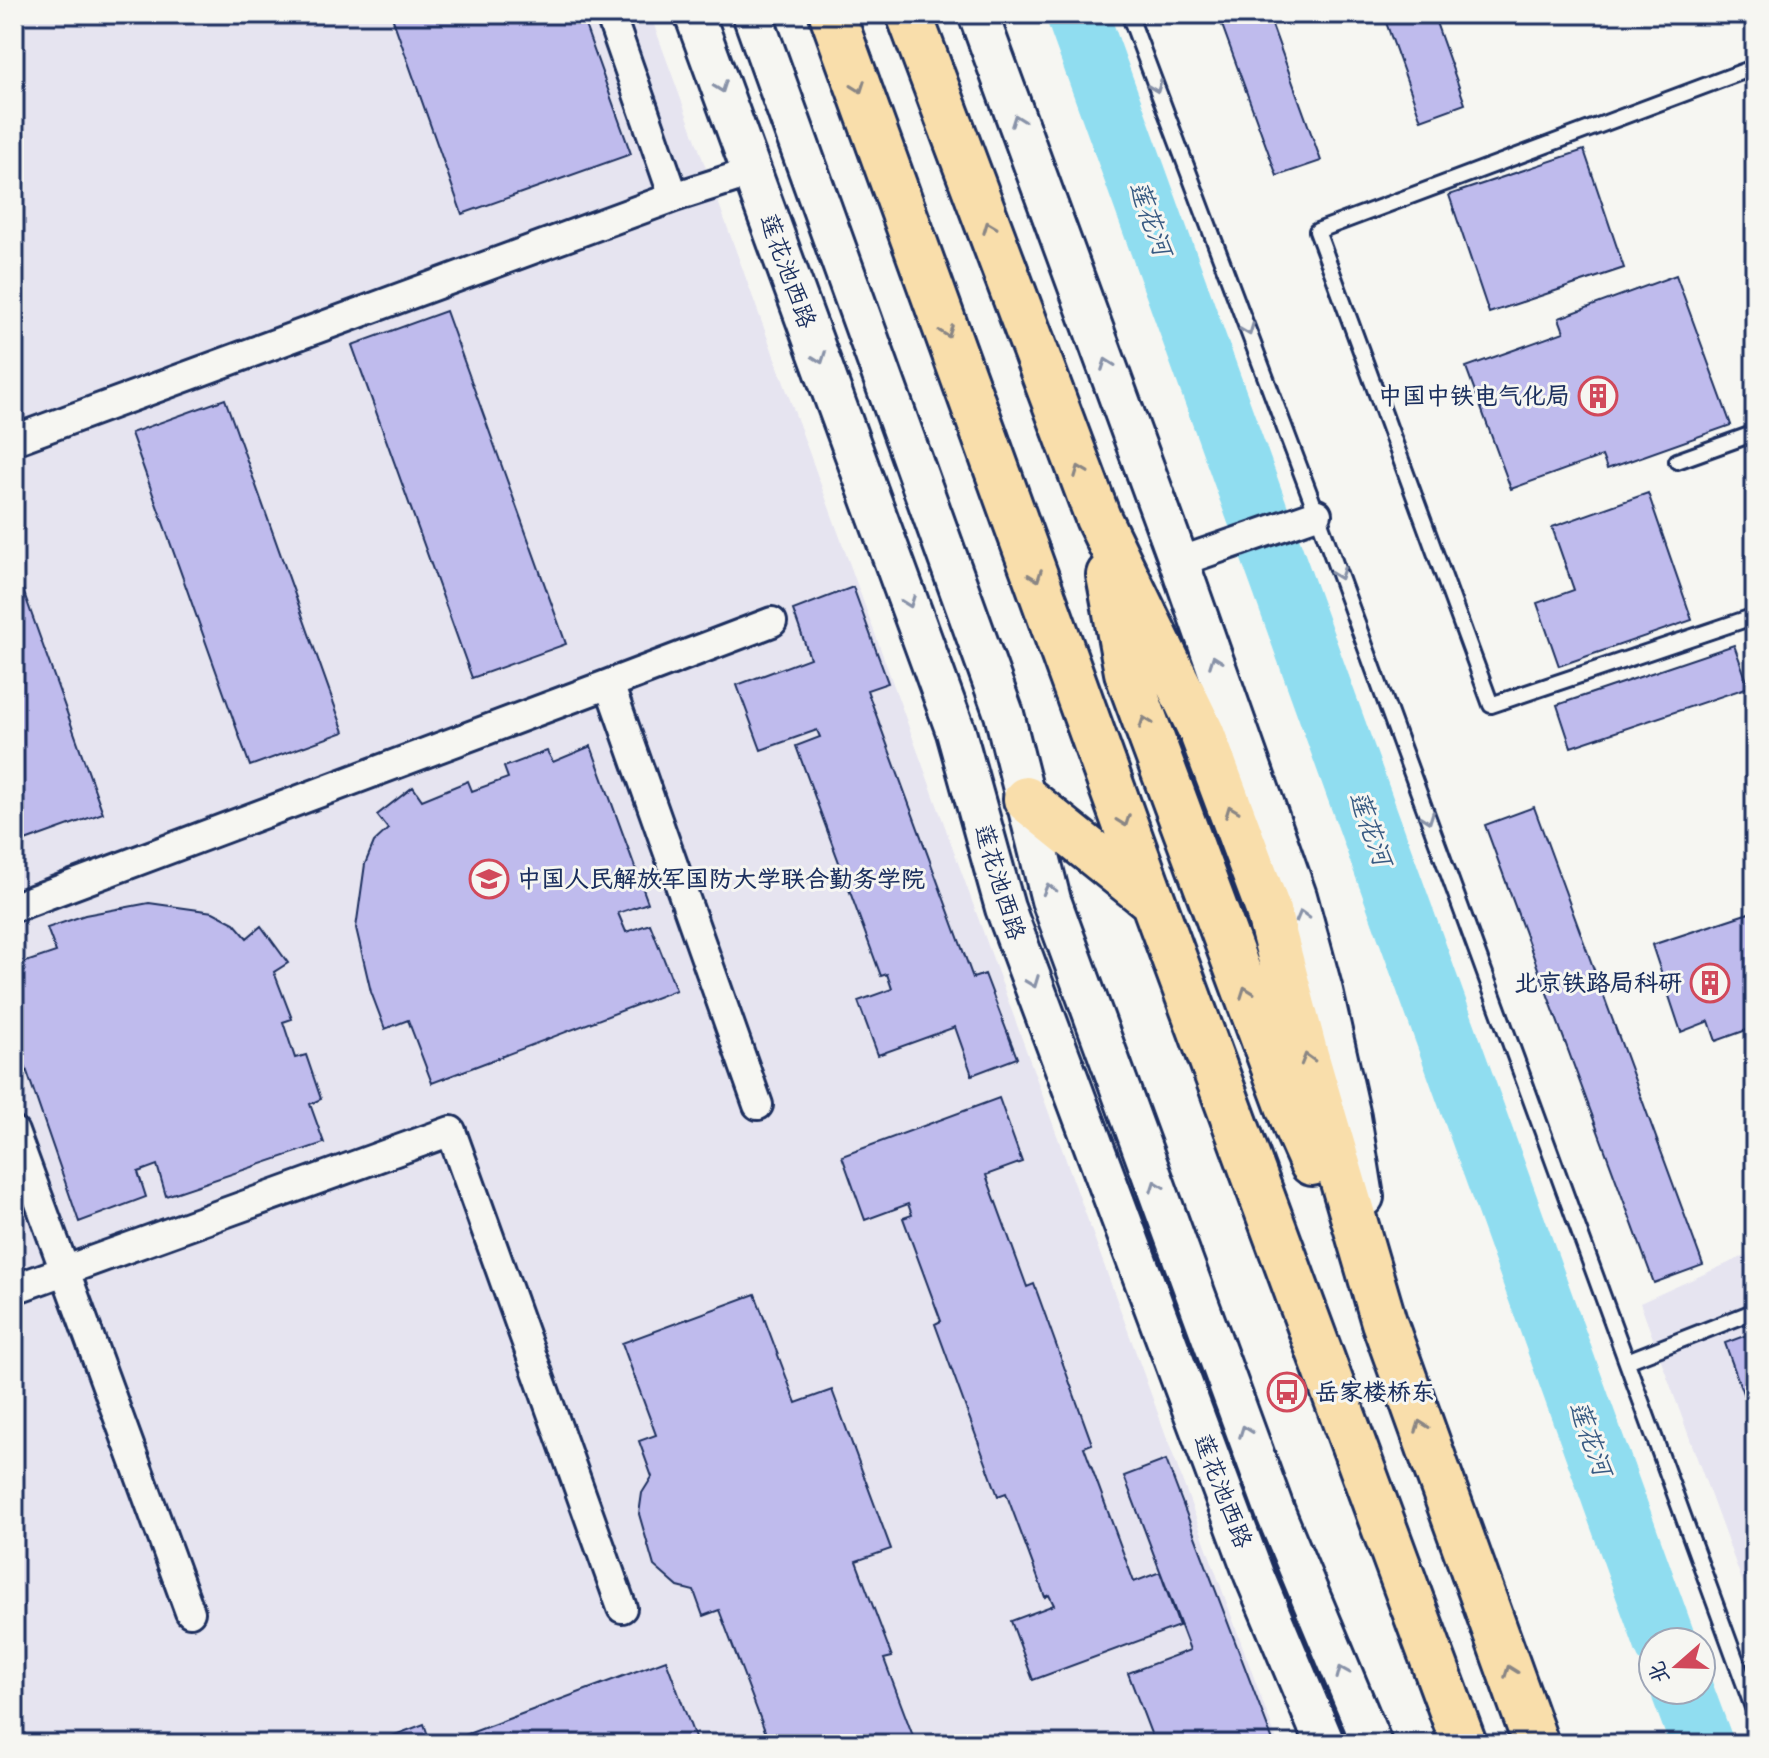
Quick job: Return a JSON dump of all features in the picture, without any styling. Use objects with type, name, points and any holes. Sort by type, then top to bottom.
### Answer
[{"type":"highway","points":[[832,14],[1153,901],[1464,1744]]},
{"type":"highway","points":[[909,14],[1098,518],[1202,733],[1267,907],[1305,1052],[1384,1322],[1536,1744]]},
{"type":"highway","points":[[1026,799],[1153,901]]},
{"type":"street","points":[[610,14],[674,197]]},
{"type":"street","name":"莲花池西路","points":[[694,14],[956,732],[1005,908],[1254,1575],[1325,1744]]},
{"type":"street","name":"莲花池西路","points":[[752,14],[1004,714],[1051,900],[1276,1514],[1372,1744]]},
{"type":"street","points":[[978,14],[1179,562],[1297,896],[1323,991],[1351,1117],[1384,1322]]},
{"type":"street","points":[[14,440],[674,197],[752,172]]},
{"type":"street","points":[[1179,562],[1317,514]]},
{"type":"street","points":[[14,907],[772,622]]},
{"type":"street","points":[[609,684],[758,1105]]},
{"type":"street","points":[[979,816],[1026,799]]},
{"type":"street","points":[[14,1289],[451,1131],[622,1608]]},
{"type":"street","points":[[14,1132],[190,1612]]},
{"type":"lane","points":[[1129,14],[1317,514],[1755,1713]]},
{"type":"lane","points":[[1755,67],[1317,231],[1491,705],[1755,616]]},
{"type":"lane","points":[[1677,461],[1755,433]]},
{"type":"lane","points":[[1627,1361],[1755,1311]]},
{"type":"shaded area","name":"中国人民解放军国防大学联合勤务学院","points":[[14,14],[650,14],[1278,1744],[14,1744]]},
{"type":"shaded area","points":[[1755,1251],[1755,1616],[1640,1303]]},
{"type":"building","points":[[391,14],[581,14],[631,154],[462,214]]},
{"type":"building","points":[[1218,14],[1268,14],[1321,161],[1277,176]]},
{"type":"building","points":[[1383,14],[1433,14],[1465,104],[1421,120]]},
{"type":"building","points":[[1584,150],[1624,268],[1489,313],[1449,195]]},
{"type":"building","name":"中国中铁电气化局","points":[[1676,275],[1731,425],[1607,469],[1602,456],[1511,489],[1466,367],[1564,332],[1559,318]]},
{"type":"building","points":[[446,311],[566,644],[472,678],[352,345]]},
{"type":"building","points":[[225,399],[344,732],[250,766],[131,433]]},
{"type":"building","points":[[1648,493],[1692,620],[1559,666],[1537,603],[1574,590],[1552,527]]},
{"type":"building","points":[[14,565],[103,813],[14,845]]},
{"type":"building","points":[[853,587],[888,683],[867,690],[973,978],[985,974],[1017,1058],[972,1075],[955,1027],[878,1055],[858,1001],[892,989],[887,974],[881,976],[796,746],[820,737],[817,730],[761,750],[737,685],[810,658],[793,610]]},
{"type":"building","points":[[1734,645],[1749,687],[1571,747],[1557,705]]},
{"type":"building","points":[[591,746],[648,903],[618,913],[626,932],[650,924],[676,990],[432,1083],[408,1020],[385,1029],[371,992],[356,928],[365,864],[374,842],[388,829],[377,815],[413,787],[422,800],[468,781],[472,791],[508,778],[504,767],[547,751],[553,762]]},
{"type":"building","points":[[1534,807],[1703,1265],[1654,1283],[1485,825]]},
{"type":"building","points":[[149,903],[213,912],[234,923],[247,938],[261,926],[288,963],[274,972],[292,1019],[283,1022],[295,1058],[306,1055],[321,1099],[310,1104],[324,1143],[166,1196],[157,1165],[138,1172],[146,1197],[79,1222],[14,1034],[14,966],[56,952],[47,928],[85,915]]},
{"type":"building","name":"北京铁路局科研","points":[[1755,911],[1755,1027],[1716,1041],[1709,1021],[1681,1032],[1652,945]]},
{"type":"building","points":[[999,1098],[1022,1162],[986,1175],[1027,1287],[1034,1284],[1092,1444],[1084,1447],[1134,1582],[1160,1572],[1179,1626],[1033,1680],[1011,1621],[1054,1605],[1049,1595],[1045,1597],[1006,1493],[998,1496],[935,1324],[941,1321],[903,1218],[912,1215],[908,1204],[865,1220],[842,1156]]},
{"type":"building","points":[[755,1294],[796,1403],[832,1390],[891,1549],[856,1561],[892,1657],[884,1659],[916,1744],[770,1744],[719,1610],[703,1616],[694,1591],[678,1587],[654,1566],[639,1514],[642,1493],[652,1477],[639,1441],[656,1435],[622,1343]]},
{"type":"building","points":[[1755,1332],[1755,1427],[1725,1343]]},
{"type":"building","points":[[1166,1460],[1274,1744],[1155,1744],[1128,1673],[1190,1650],[1124,1476]]},
{"type":"building","points":[[666,1660],[695,1738],[703,1744],[441,1744]]},
{"type":"building","points":[[424,1724],[431,1744],[371,1744]]},
{"type":"waterway","name":"莲花河","points":[[1077,14],[1659,1626]]},
{"type":"waterway","name":"莲花河","points":[[1688,1706],[1702,1744]]},
{"type":"place","name":"中国中铁电气化局","points":[[1598,396]]},
{"type":"place","name":"中国人民解放军国防大学联合勤务学院","points":[[489,879]]},
{"type":"place","name":"北京铁路局科研","points":[[1710,983]]},
{"type":"place","name":"岳家楼桥东","points":[[1287,1392]]}]
